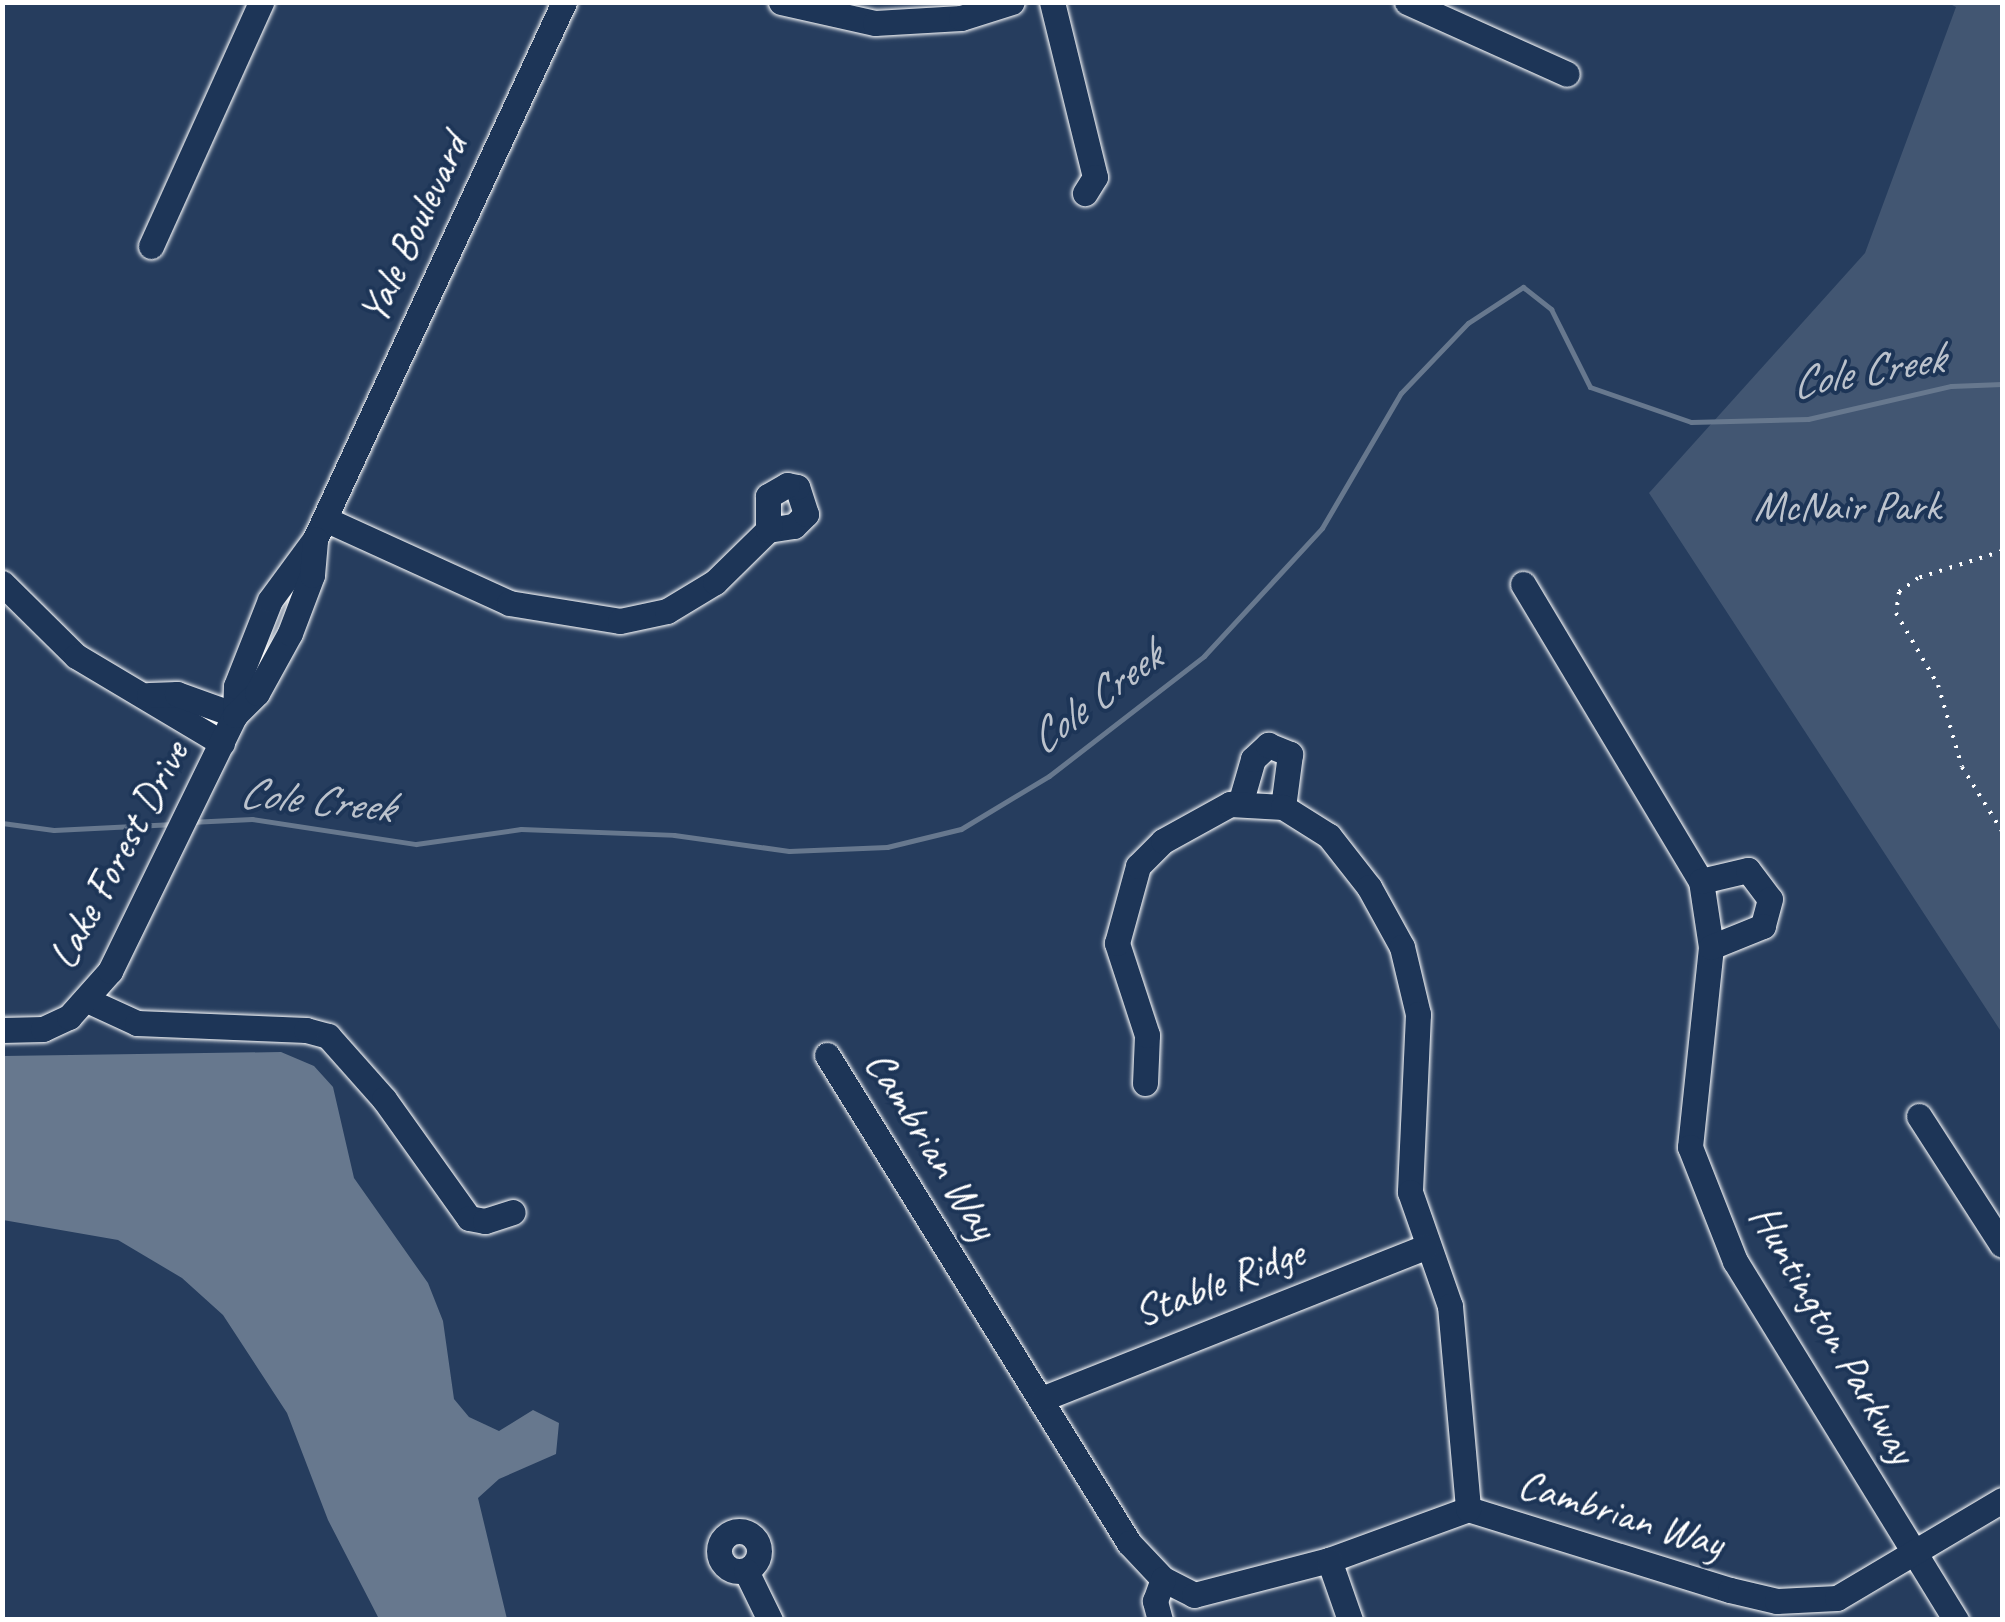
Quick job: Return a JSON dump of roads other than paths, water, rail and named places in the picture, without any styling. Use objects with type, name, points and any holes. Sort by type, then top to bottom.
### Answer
[{"type":"street","points":[[151,246],[261,2]]},
{"type":"street","name":"Yale Boulevard","points":[[337,490],[564,2]]},
{"type":"street","points":[[781,2],[875,23],[962,18],[1012,2]]},
{"type":"street","points":[[1052,2],[1095,177],[1085,194]]},
{"type":"street","points":[[1407,2],[1567,74]]},
{"type":"street","name":"Lake Forest Drive","points":[[2,1030],[44,1028],[89,1000],[153,892],[235,714],[257,693],[290,633],[312,575],[320,529],[337,490]]},
{"type":"street","points":[[320,529],[508,603],[620,621],[667,611],[715,582],[768,530]]},
{"type":"street","points":[[2,583],[76,656],[149,695],[165,713],[222,743]]},
{"type":"street","name":"Huntington Parkway","points":[[1523,584],[1701,881],[1711,947],[1690,1147],[1734,1261],[1956,1620]]},
{"type":"street","points":[[149,695],[177,694],[235,714]]},
{"type":"street","points":[[1240,804],[1254,759],[1268,745],[1290,754],[1283,807]]},
{"type":"street","points":[[1145,1083],[1147,1035],[1120,956],[1120,918],[1138,866],[1163,841],[1240,804],[1283,807],[1328,836],[1369,887],[1402,947],[1418,1014],[1410,1192],[1425,1246],[1450,1306],[1460,1362],[1468,1509]]},
{"type":"street","points":[[1701,881],[1748,870],[1770,899],[1763,926],[1711,947]]},
{"type":"street","points":[[89,1000],[137,1022],[328,1036],[384,1100],[469,1218],[485,1221],[513,1212]]},
{"type":"street","name":"Cambrian Way","points":[[827,1055],[1044,1398],[1129,1543],[1162,1579],[1198,1608],[1468,1509],[1777,1601],[1836,1598],[2002,1500]]},
{"type":"street","points":[[1919,1116],[2002,1245]]},
{"type":"street","name":"Stable Ridge","points":[[1044,1398],[1425,1246]]},
{"type":"street","points":[[1329,1560],[1350,1620]]},
{"type":"street","points":[[746,1571],[770,1620]]},
{"type":"street","points":[[1160,1620],[1156,1600],[1162,1579]]},
{"type":"waterway","name":"Cole Creek","points":[[190,822],[252,819],[416,844],[521,829],[674,835],[789,851],[887,847],[961,829],[1049,776],[1204,656],[1322,528],[1401,393],[1468,323],[1523,287],[1551,309],[1590,387],[1691,422],[1808,419],[1951,386],[2002,384]]},
{"type":"waterway","name":"Cole Creek","points":[[2,823],[54,830],[174,824]]},
{"type":"park label","name":"McNair Park","points":[[1847,507]]}]
